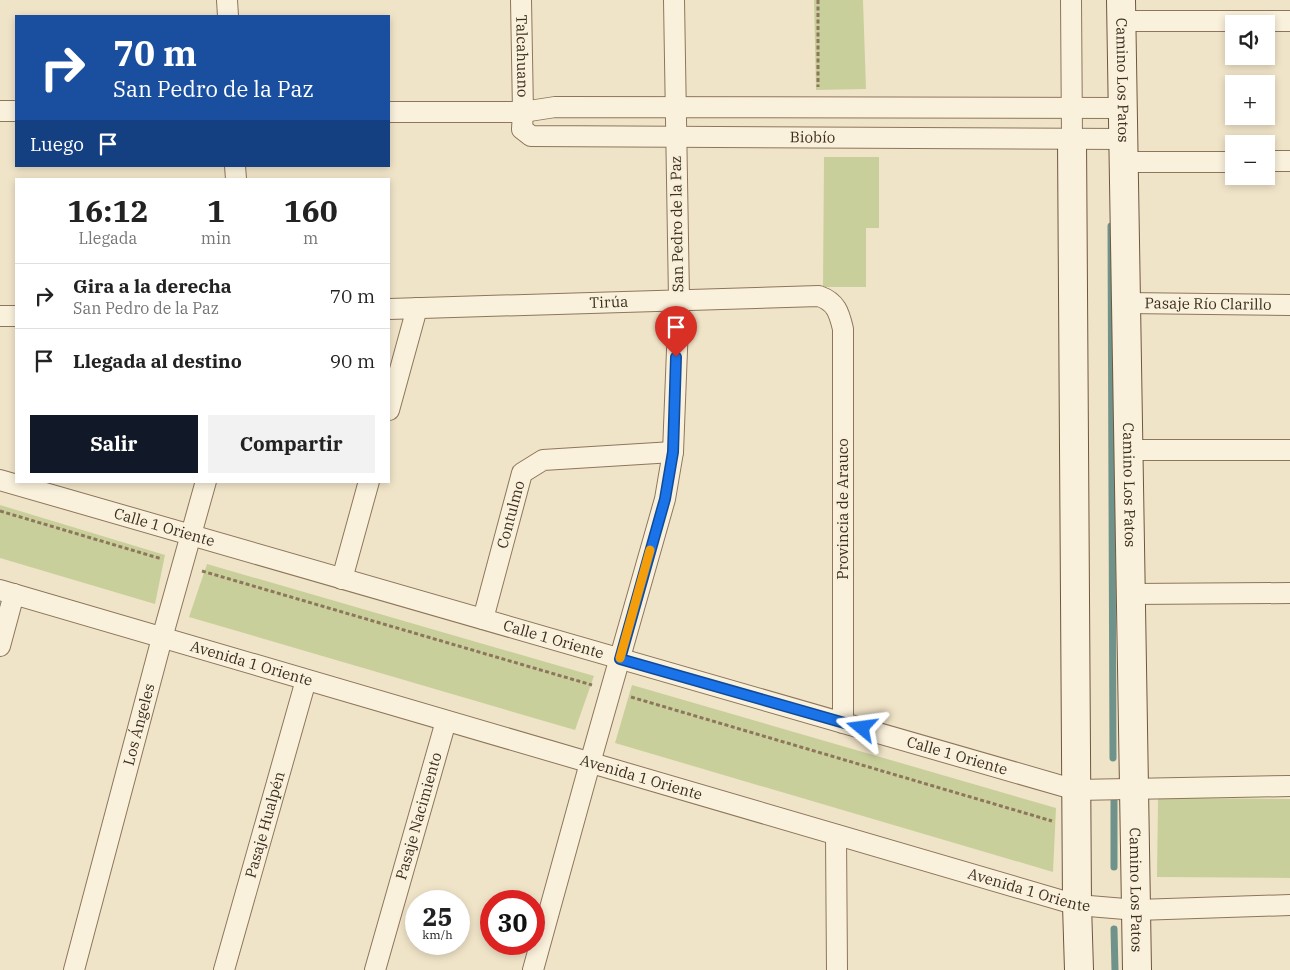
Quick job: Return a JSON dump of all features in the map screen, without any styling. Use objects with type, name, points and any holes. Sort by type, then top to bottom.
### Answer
[{"type":"street","points":[[228,0],[228,15]]},
{"type":"street","name":"Talcahuano","points":[[521,0],[523,112]]},
{"type":"street","name":"San Pedro de la Paz","points":[[533,970],[665,499],[673,452],[679,299],[674,0]]},
{"type":"street","points":[[1071,0],[1076,790],[1079,970]]},
{"type":"street","points":[[1121,11],[1290,21]]},
{"type":"street","name":"Camino Los Patos","points":[[1121,11],[1138,970]]},
{"type":"street","name":"Biobío","points":[[390,112],[523,112],[555,107],[1123,108]]},
{"type":"street","points":[[0,110],[15,111]]},
{"type":"street","name":"Biobío","points":[[523,112],[522,129],[532,136],[1072,139],[1123,150],[1225,161]]},
{"type":"street","points":[[1275,162],[1290,161]]},
{"type":"street","name":"Tirúa","points":[[390,309],[679,299],[819,296],[829,299]]},
{"type":"street","name":"Provincia de Arauco","points":[[829,299],[836,308],[843,329],[843,723]]},
{"type":"street","name":"Pasaje Río Clarillo","points":[[1126,303],[1290,305]]},
{"type":"street","points":[[390,406],[417,308]]},
{"type":"street","points":[[0,316],[15,316]]},
{"type":"street","points":[[1128,450],[1290,450]]},
{"type":"street","name":"Contulmo","points":[[483,619],[522,473],[543,460],[673,452]]},
{"type":"street","name":"Calle 1 Oriente","points":[[0,480],[1076,790],[1290,786]]},
{"type":"street","name":"Los Ángeles","points":[[74,970],[162,638],[205,483]]},
{"type":"street","points":[[342,579],[368,483]]},
{"type":"street","points":[[0,646],[7,592]]},
{"type":"street","name":"Avenida 1 Oriente","points":[[7,592],[1077,905],[1136,910],[1290,905]]},
{"type":"street","points":[[1131,594],[1290,593]]},
{"type":"street","name":"Pasaje Hualpén","points":[[224,970],[306,680]]},
{"type":"street","name":"Pasaje Nacimiento","points":[[375,970],[446,721]]},
{"type":"street","points":[[836,835],[837,970]]},
{"type":"path","points":[[818,0],[818,108]]},
{"type":"path","points":[[0,511],[1077,828]]},
{"type":"green space","points":[[814,0],[863,0],[866,89],[816,90]]},
{"type":"green space","points":[[824,157],[879,157],[879,228],[866,228],[866,287],[823,287]]},
{"type":"green space","points":[[0,505],[165,555],[155,604],[0,558]]},
{"type":"green space","points":[[207,564],[594,676],[575,730],[189,617]]},
{"type":"green space","points":[[632,685],[1056,808],[1053,872],[615,743]]},
{"type":"green space","points":[[1158,798],[1290,799],[1290,878],[1157,877]]},
{"type":"waterway","points":[[1111,226],[1113,758]]},
{"type":"waterway","points":[[1114,796],[1114,867]]},
{"type":"waterway","points":[[1114,929],[1115,970]]},
{"type":"slow traffic","points":[[620,658],[650,550]]},
{"type":"route","points":[[676,357],[673,452],[670,474],[665,499],[620,659],[862,728]]}]
